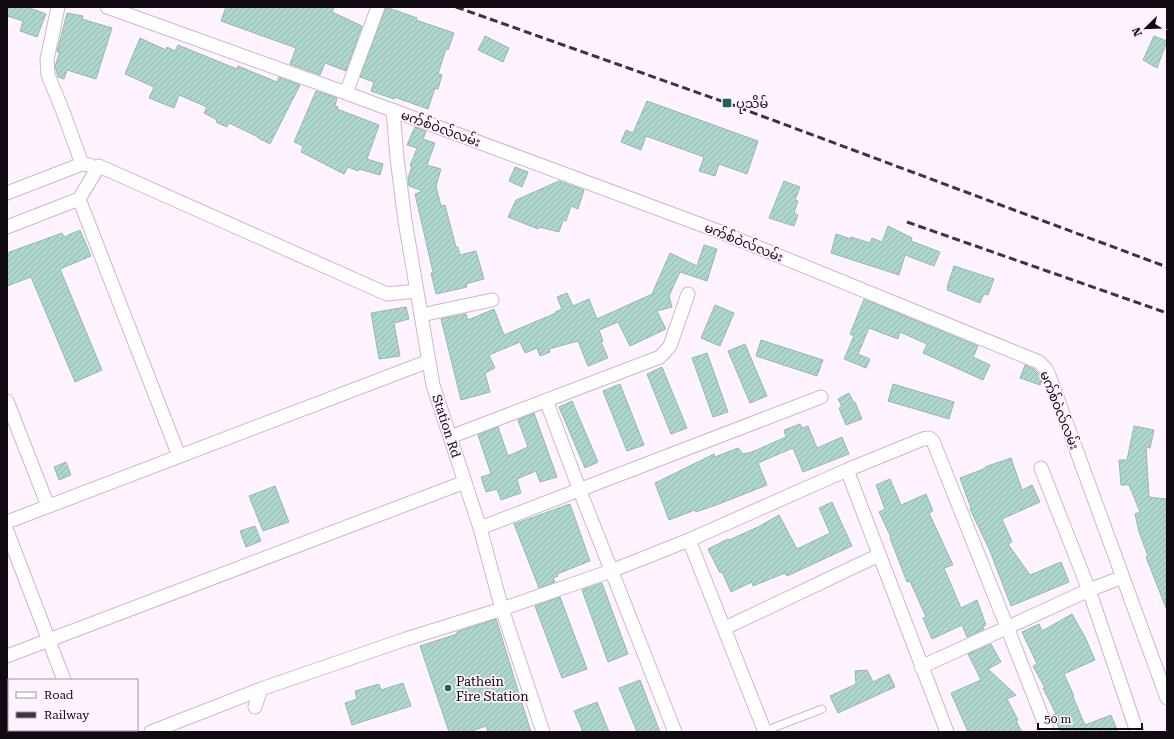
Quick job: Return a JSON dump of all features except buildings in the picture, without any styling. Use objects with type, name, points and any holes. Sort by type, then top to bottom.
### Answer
[{"type":"street","points":[[58,7],[46,60],[48,75],[82,164]]},
{"type":"street","name":"မက်စ်ဝဲလ်လမ်း","points":[[107,7],[393,110],[718,231],[1039,362],[1046,369],[1050,378],[1167,698]]},
{"type":"street","points":[[346,93],[378,7]]},
{"type":"street","name":"Station Rd","points":[[393,110],[405,221],[433,385],[480,528],[502,609],[543,732]]},
{"type":"street","points":[[7,193],[82,164],[99,166],[387,294],[417,291]]},
{"type":"street","points":[[7,227],[79,199],[99,166]]},
{"type":"street","points":[[79,199],[179,456]]},
{"type":"street","points":[[450,437],[660,357],[670,346],[688,294]]},
{"type":"street","points":[[421,315],[492,300]]},
{"type":"street","points":[[7,522],[429,361]]},
{"type":"street","points":[[480,528],[580,491],[821,397]]},
{"type":"street","points":[[546,400],[611,571],[675,732]]},
{"type":"street","points":[[7,401],[48,506]]},
{"type":"street","points":[[151,732],[261,689],[611,571],[689,540],[923,438],[929,438],[933,441],[1008,627],[1048,732]]},
{"type":"street","points":[[1041,468],[1089,590],[1137,732]]},
{"type":"street","points":[[847,470],[947,732]]},
{"type":"street","points":[[7,656],[465,482]]},
{"type":"street","points":[[7,531],[64,679]]},
{"type":"street","points":[[689,540],[765,732]]},
{"type":"street","points":[[724,628],[880,555]]},
{"type":"street","points":[[921,667],[1089,590],[1123,577]]},
{"type":"street","points":[[255,707],[261,689]]},
{"type":"lane","points":[[765,732],[822,709]]},
{"type":"railway","points":[[456,7],[727,103],[1167,267]]},
{"type":"railway","points":[[907,222],[1167,313]]},
{"type":"place","name":"ပုသိမ်","points":[[727,103]]},
{"type":"place","name":"Pathein Fire Station","points":[[448,688]]}]
